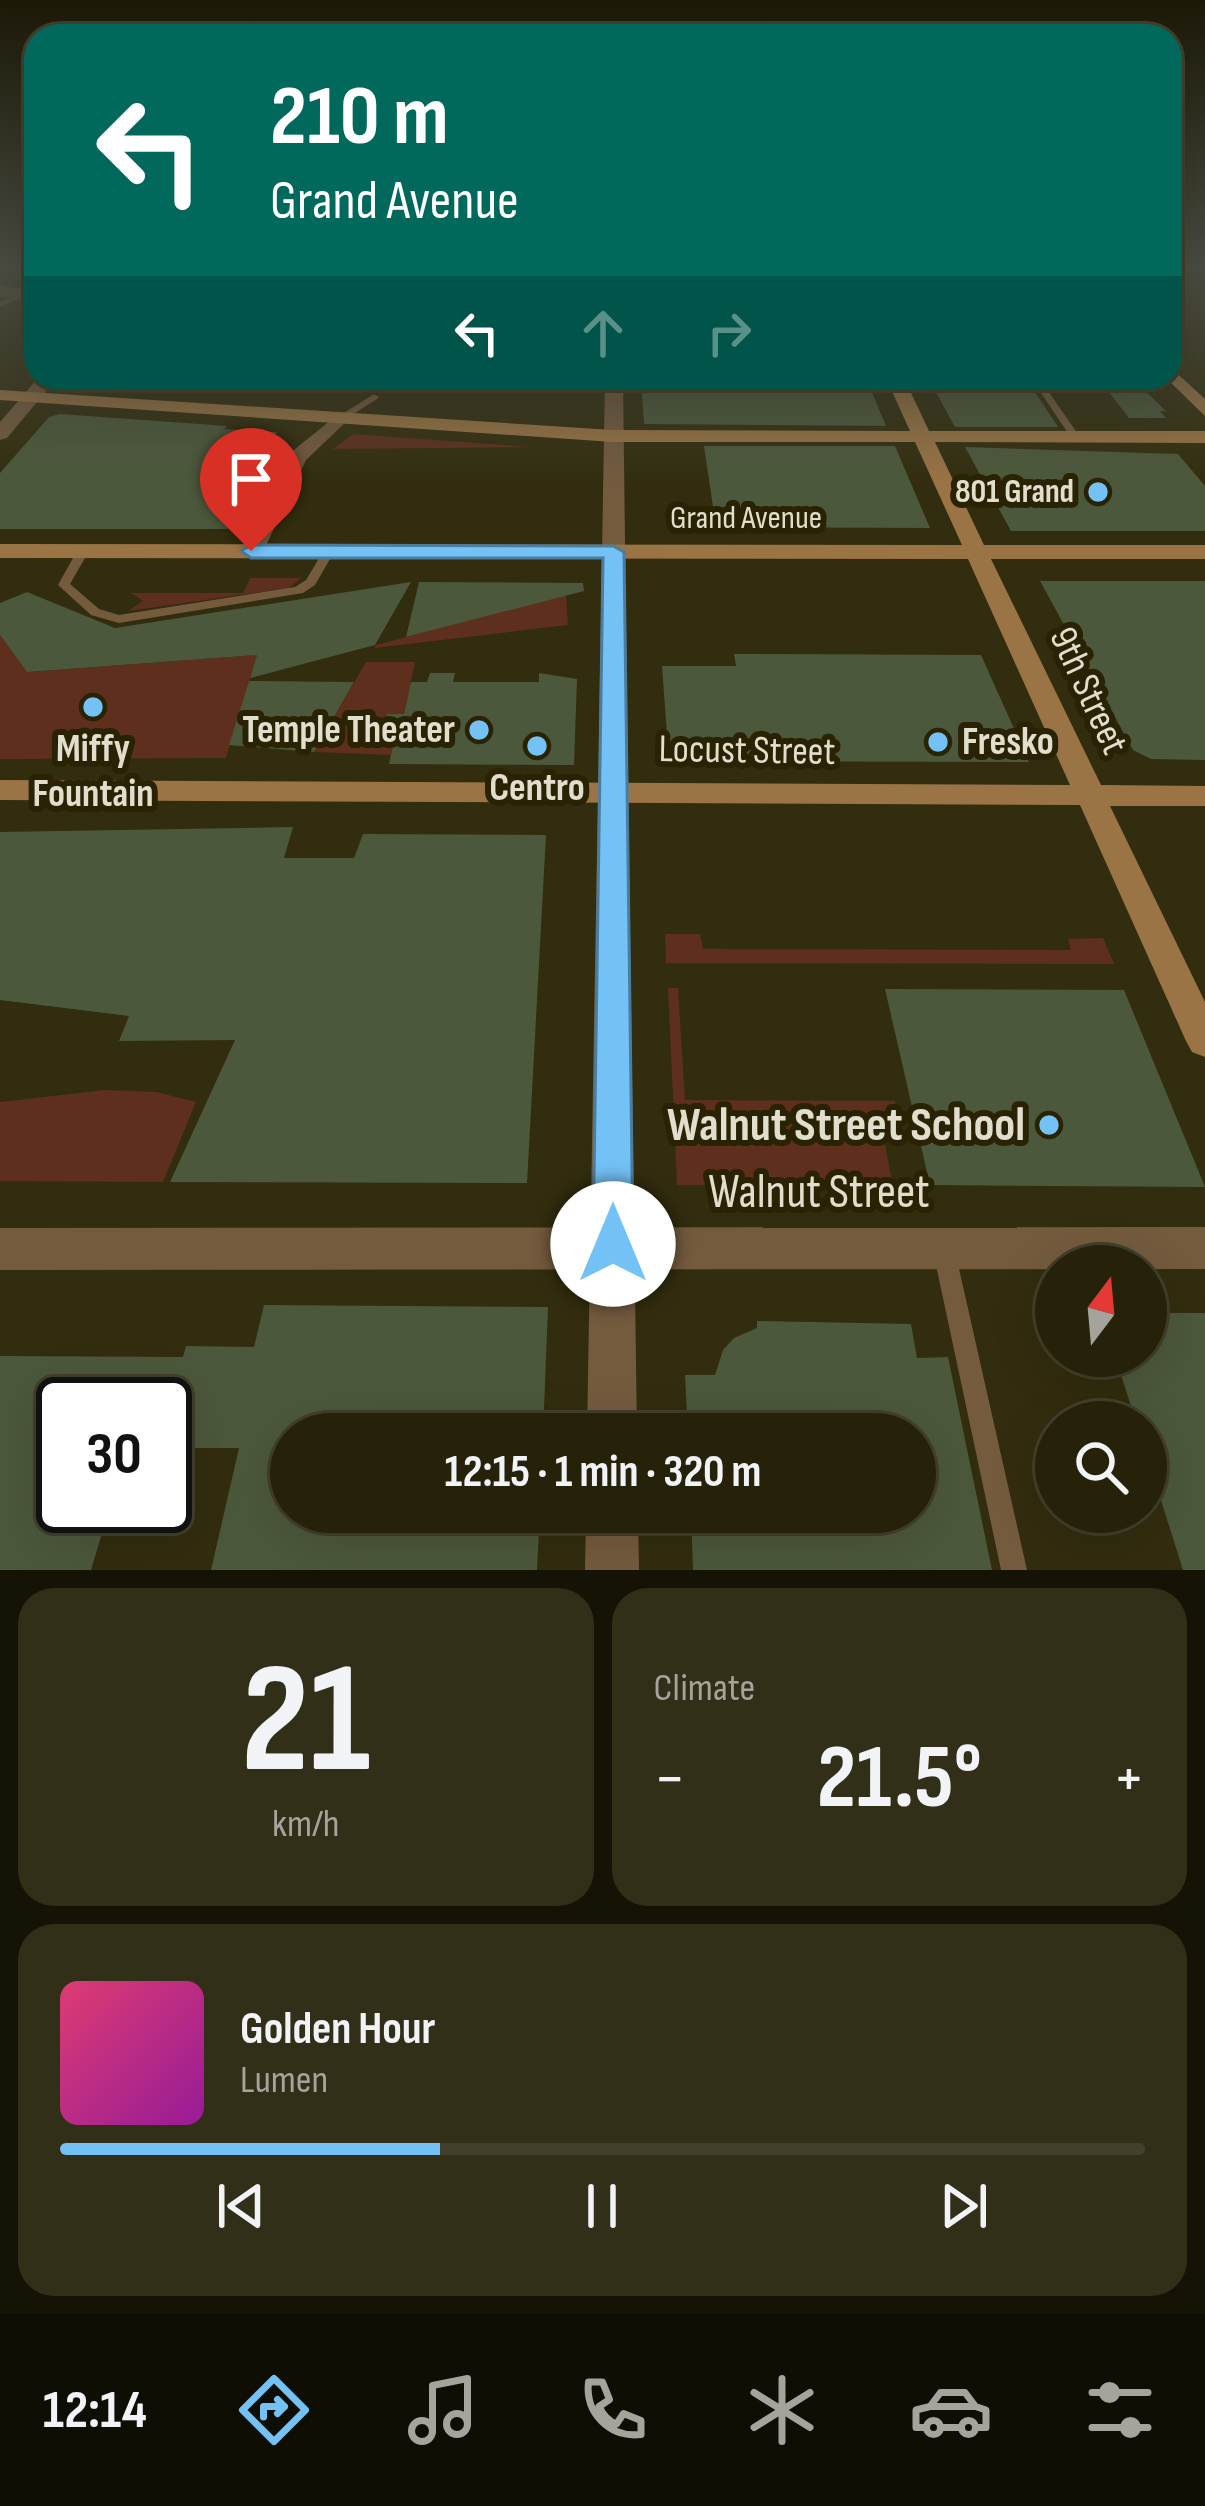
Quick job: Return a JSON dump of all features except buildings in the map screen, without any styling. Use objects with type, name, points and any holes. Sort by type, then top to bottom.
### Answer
[{"type":"main road","points":[[1182,385],[1205,410]]},
{"type":"main road","name":"9th Street","points":[[900,390],[1205,1041]]},
{"type":"main road","points":[[0,395],[613,436],[1205,437]]},
{"type":"main road","name":"Grand Avenue","points":[[0,551],[1205,552]]},
{"type":"main road","name":"Locust Street","points":[[0,790],[1205,796]]},
{"type":"street","points":[[0,434],[37,390]]},
{"type":"street","points":[[613,1413],[614,390]]},
{"type":"street","points":[[251,551],[300,452],[341,418]]},
{"type":"street","name":"Walnut Street","points":[[0,1249],[613,1244],[1205,1248]]},
{"type":"street","points":[[612,1533],[612,1570]]},
{"type":"lane","points":[[1043,390],[1075,437]]},
{"type":"lane","points":[[341,418],[372,393]]},
{"type":"lane","points":[[83,551],[64,585],[95,612],[119,619],[298,590],[311,582],[328,552]]},
{"type":"lane","points":[[943,1247],[1014,1570]]},
{"type":"shaded area","points":[[353,434],[530,447],[333,449]]},
{"type":"shaded area","points":[[250,578],[301,578],[289,588],[128,611],[143,601],[131,593],[243,593]]},
{"type":"shaded area","points":[[566,595],[568,625],[374,648],[376,645]]},
{"type":"shaded area","points":[[0,635],[28,672],[257,655],[226,758],[0,759]]},
{"type":"shaded area","points":[[366,662],[415,662],[404,714],[387,715],[380,745],[393,746],[391,755],[314,752]]},
{"type":"shaded area","points":[[665,934],[700,934],[703,949],[1071,950],[1068,939],[1103,938],[1114,964],[666,963]]},
{"type":"shaded area","points":[[668,988],[678,988],[685,1100],[895,1101],[900,1124],[881,1125],[893,1185],[677,1185]]},
{"type":"shaded area","points":[[105,1090],[156,1092],[196,1102],[163,1182],[0,1181],[0,1102]]},
{"type":"place","name":"801 Grand","points":[[1098,492]]},
{"type":"place","name":"Miffy Fountain","points":[[93,707]]},
{"type":"place","name":"Temple Theater","points":[[479,730]]},
{"type":"place","name":"Fresko","points":[[938,742]]},
{"type":"place","name":"Centro","points":[[537,746]]},
{"type":"place","name":"Walnut Street School","points":[[1049,1125]]},
{"type":"route","points":[[251,551],[613,552],[613,1244]]}]
